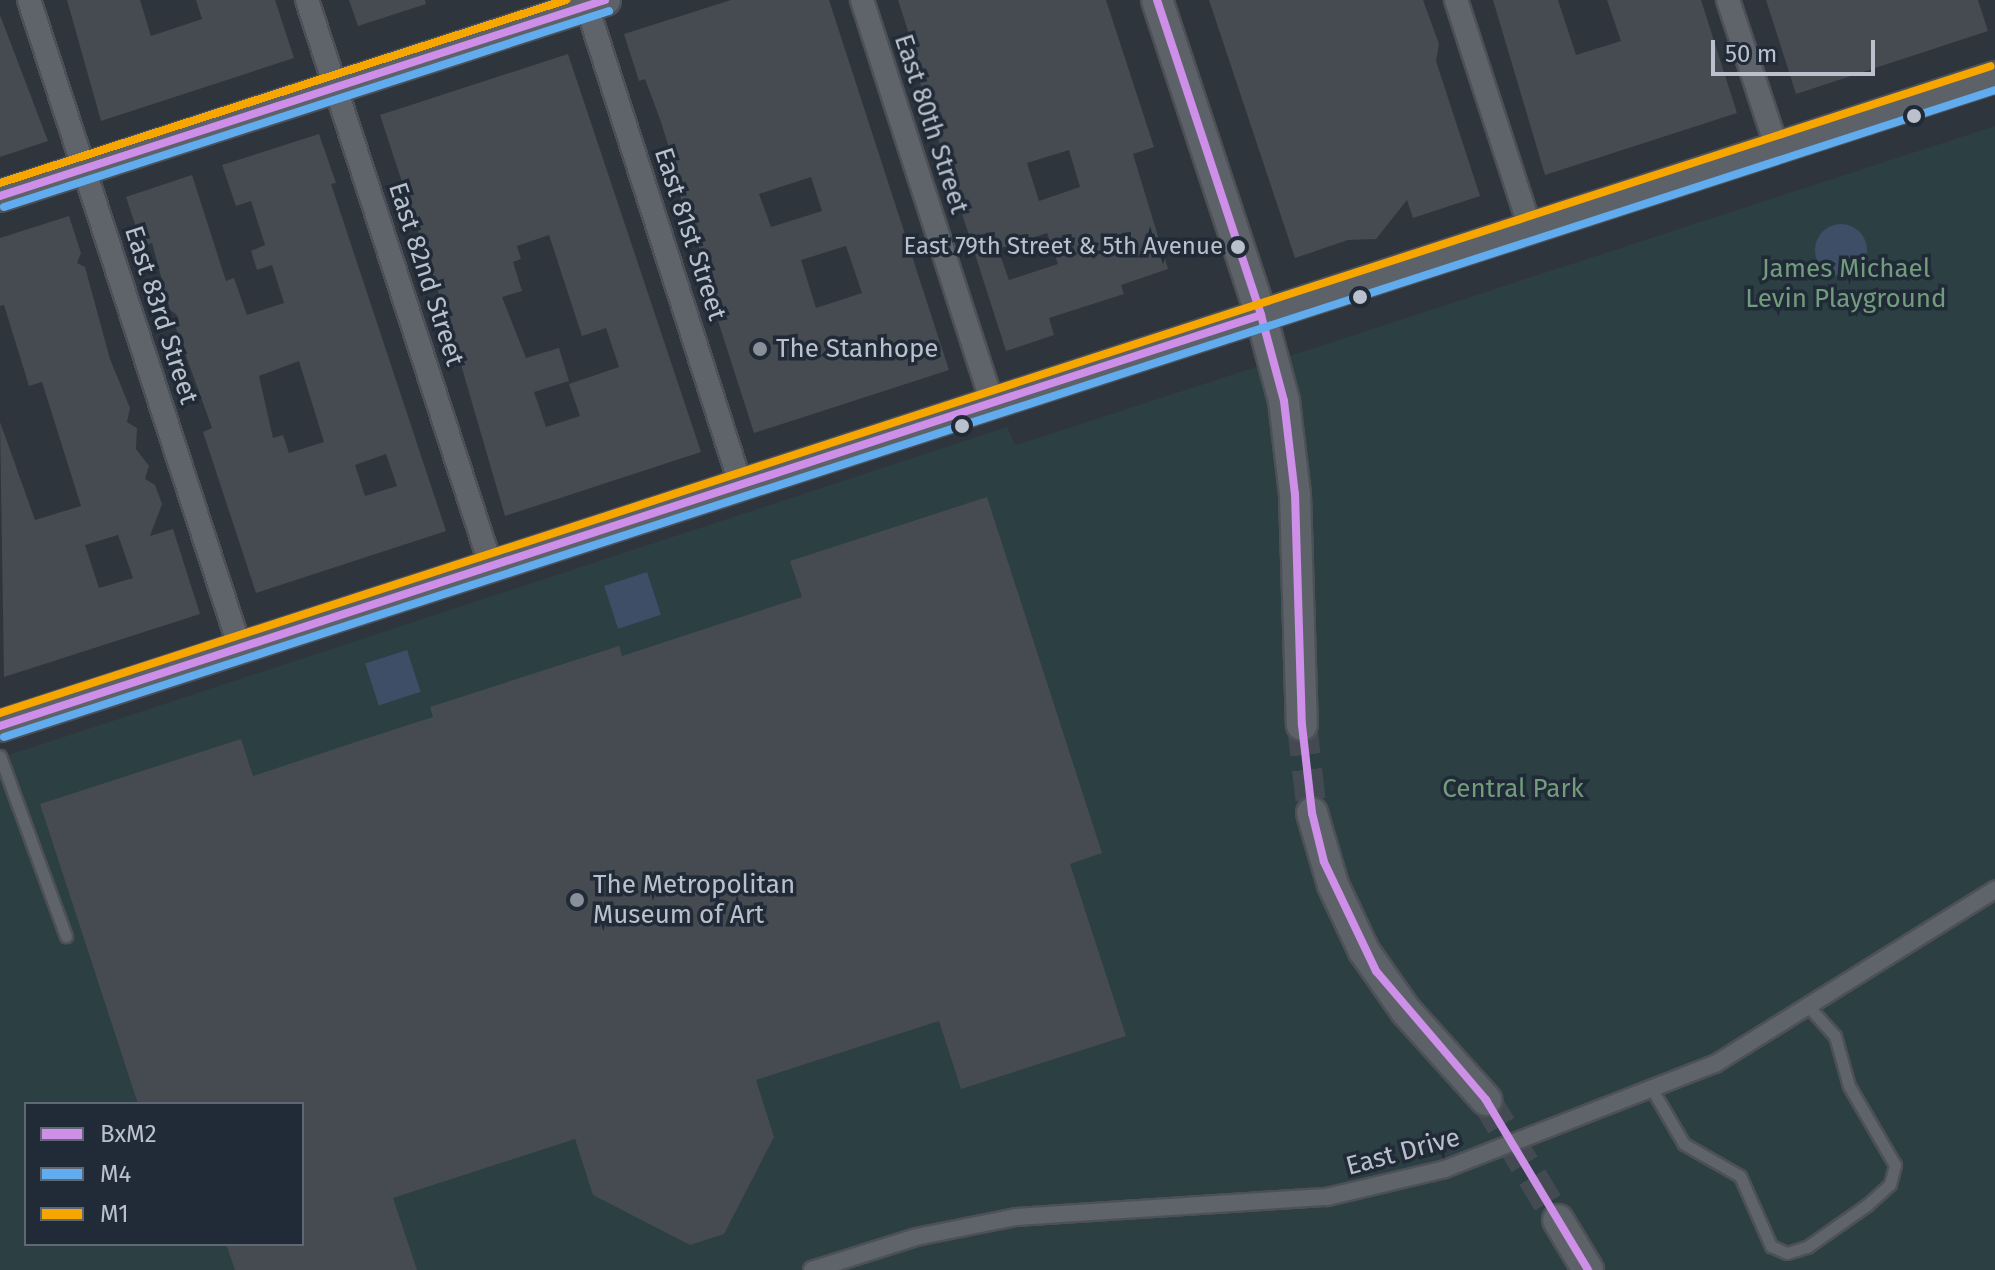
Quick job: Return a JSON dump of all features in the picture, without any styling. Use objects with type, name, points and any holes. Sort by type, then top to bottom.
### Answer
[{"type":"main road","points":[[1157,0],[1261,315],[1284,401],[1294,482],[1302,725]]},
{"type":"main road","points":[[0,196],[592,2]]},
{"type":"main road","points":[[0,726],[1995,77]]},
{"type":"main road","points":[[1312,813],[1333,885],[1376,971],[1486,1100]]},
{"type":"main road","points":[[1558,1220],[1588,1270]]},
{"type":"street","name":"East 83rd Street","points":[[29,0],[240,648]]},
{"type":"street","name":"East 82nd Street","points":[[307,0],[491,566]]},
{"type":"street","name":"East 80th Street","points":[[862,0],[992,403]]},
{"type":"street","points":[[1456,0],[1530,228]]},
{"type":"street","points":[[1728,0],[1777,148]]},
{"type":"street","name":"East 81st Street","points":[[592,2],[741,486]]},
{"type":"street","name":"East Drive","points":[[812,1270],[916,1237],[1030,1215],[1291,1201],[1358,1192],[1445,1169],[1653,1091],[1727,1057],[1811,1009],[1995,890]]},
{"type":"lane","points":[[0,756],[66,936]]},
{"type":"lane","points":[[1653,1091],[1684,1144],[1740,1176],[1771,1246],[1787,1253],[1807,1247],[1890,1184],[1895,1165],[1849,1086],[1835,1036],[1811,1009]]},
{"type":"green space","name":"Central Park","points":[[1995,126],[1995,1270],[0,1270],[0,758],[1007,427],[1015,445]]},
{"type":"water","points":[[1841,224],[1859,232],[1867,250],[1859,268],[1841,276],[1823,268],[1815,250],[1823,232]]},
{"type":"water","points":[[647,572],[661,615],[618,629],[604,586]]},
{"type":"water","points":[[407,650],[421,692],[379,705],[365,664]]},
{"type":"building","points":[[67,0],[140,0],[151,36],[202,19],[196,0],[275,0],[294,58],[101,121]]},
{"type":"building","points":[[349,0],[425,0],[426,4],[358,26]]},
{"type":"building","points":[[731,0],[829,0],[949,370],[754,433],[711,299],[716,297],[710,278],[668,163],[673,161],[661,122],[645,79],[639,81],[624,34]],"holes":[[[811,177],[822,211],[771,227],[759,194]],[[846,246],[862,293],[816,308],[801,260]]]},
{"type":"building","points":[[898,0],[1106,0],[1154,147],[1133,154],[1168,269],[1121,285],[1124,294],[1049,318],[1054,335],[1006,351],[915,67],[919,65]],"holes":[[[1069,150],[1080,187],[1039,201],[1027,163]],[[1047,233],[1058,264],[1009,280],[998,249]]]},
{"type":"building","points":[[1209,0],[1423,0],[1439,44],[1436,61],[1480,196],[1413,218],[1407,200],[1376,239],[1348,240],[1295,258]]},
{"type":"building","points":[[1493,0],[1558,0],[1576,55],[1621,41],[1607,0],[1701,0],[1737,113],[1545,175]]},
{"type":"building","points":[[1766,0],[1978,0],[1988,31],[1796,94]]},
{"type":"building","points":[[0,15],[48,141],[0,157]]},
{"type":"building","points":[[568,54],[701,452],[505,516],[452,334],[380,115]],"holes":[[[549,235],[582,336],[606,328],[619,367],[569,384],[580,416],[546,427],[534,392],[569,381],[559,348],[526,358],[502,297],[522,291],[513,262],[521,259],[517,246]]]},
{"type":"building","points":[[319,134],[336,183],[331,184],[446,531],[256,593],[203,432],[212,428],[174,323],[177,315],[170,310],[152,243],[142,246],[126,197],[192,175],[226,281],[234,278],[247,315],[284,303],[272,265],[257,270],[251,251],[265,245],[251,201],[236,206],[222,165]],"holes":[[[299,361],[324,442],[289,453],[283,435],[273,438],[259,376]],[[386,454],[397,486],[365,496],[355,465]]]},
{"type":"building","points":[[69,216],[81,253],[77,263],[85,267],[110,359],[130,408],[127,422],[137,428],[136,449],[149,466],[145,479],[155,485],[162,504],[150,536],[173,529],[200,614],[4,677],[0,422],[35,520],[81,506],[42,382],[29,386],[4,305],[0,306],[0,238]],"holes":[[[118,535],[133,578],[99,588],[85,545]]]},
{"type":"building","name":"The Metropolitan Museum of Art","points":[[987,497],[1102,853],[1070,864],[1126,1036],[961,1089],[939,1021],[756,1080],[774,1137],[724,1234],[690,1245],[593,1195],[575,1139],[393,1198],[417,1270],[235,1270],[227,1246],[304,1246],[304,1102],[137,1102],[40,804],[241,739],[253,776],[433,717],[430,707],[619,646],[622,656],[802,597],[790,561]]},
{"type":"tunnel","points":[[1302,725],[1312,813]]},
{"type":"tunnel","points":[[1486,1100],[1558,1220]]},
{"type":"transit line","name":"M1","points":[[0,183],[566,0]]},
{"type":"transit line","name":"BxM2","points":[[0,196],[605,0]]},
{"type":"transit line","name":"BxM2","points":[[1157,0],[1261,315],[1284,401],[1295,494],[1302,725],[1312,813],[1324,862],[1376,971],[1486,1100],[1588,1270]]},
{"type":"transit line","name":"M4","points":[[4,207],[609,11]]},
{"type":"transit line","name":"M1","points":[[0,713],[1991,66]]},
{"type":"transit line","name":"M4","points":[[4,737],[1995,90]]},
{"type":"transit line","name":"BxM2","points":[[0,726],[1261,315]]},
{"type":"place","name":"East 79th Street & 5th Avenue","points":[[1238,247]]},
{"type":"place","name":"The Stanhope","points":[[760,349]]},
{"type":"place","name":"The Metropolitan Museum of Art","points":[[577,900]]},
{"type":"park label","name":"James Michael Levin Playground","points":[[1846,284]]}]
